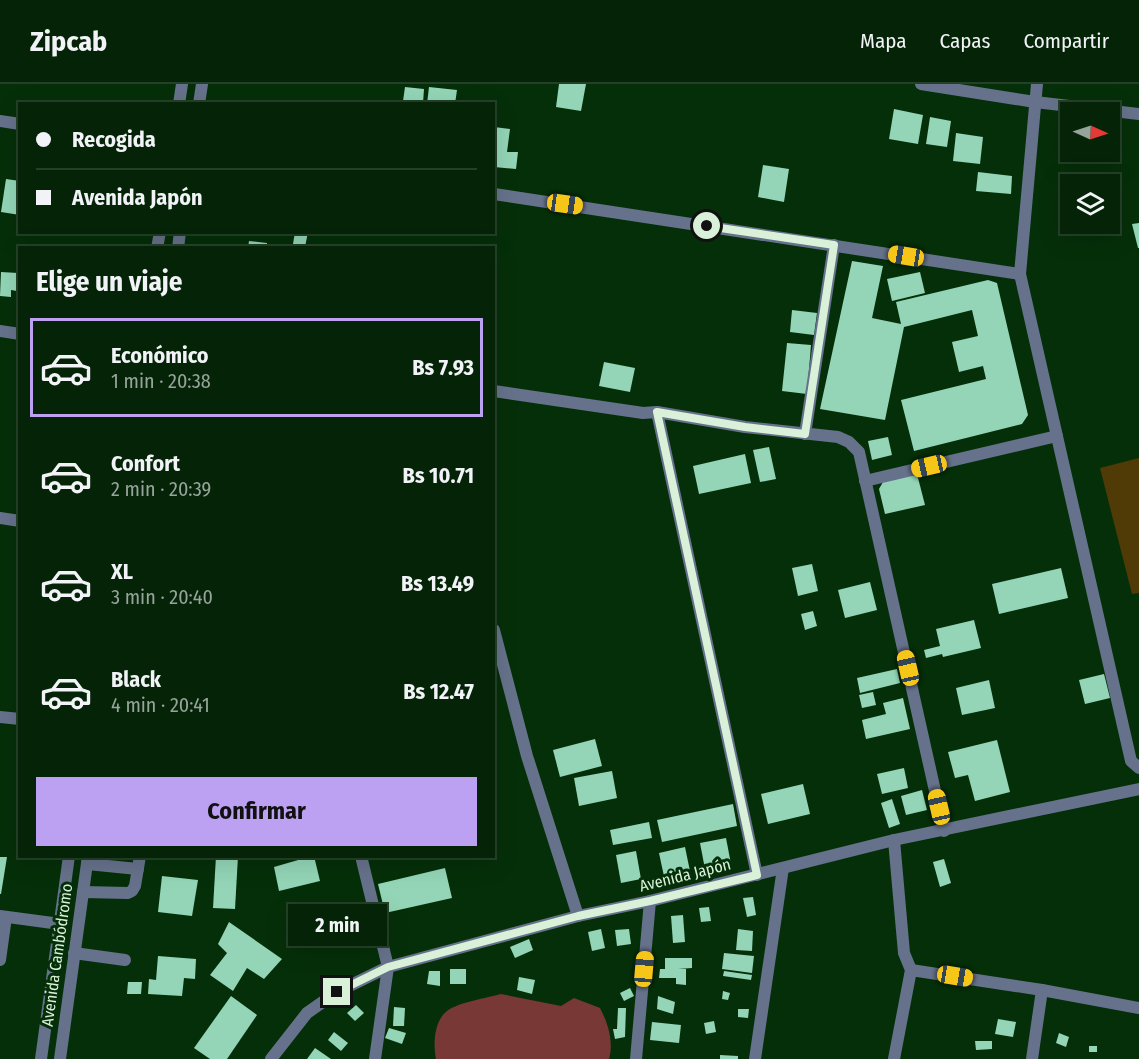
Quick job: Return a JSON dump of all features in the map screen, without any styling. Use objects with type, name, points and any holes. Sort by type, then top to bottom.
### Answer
[{"type":"street","points":[[179,102],[182,84]]},
{"type":"street","points":[[199,102],[202,84]]},
{"type":"street","points":[[921,84],[1035,102],[1139,114]]},
{"type":"street","points":[[1037,84],[1020,274],[1131,761],[1139,768]]},
{"type":"street","points":[[0,121],[18,124]]},
{"type":"street","points":[[495,194],[1020,274]]},
{"type":"street","points":[[805,434],[834,245]]},
{"type":"street","points":[[0,331],[18,334]]},
{"type":"street","points":[[495,391],[838,438],[849,442],[859,452],[944,831]]},
{"type":"street","points":[[657,412],[757,875]]},
{"type":"street","points":[[865,481],[1057,436]]},
{"type":"street","points":[[0,518],[18,521]]},
{"type":"street","points":[[495,634],[527,756],[578,916]]},
{"type":"street","points":[[0,717],[18,718]]},
{"type":"street","name":"Avenida Japón","points":[[271,1059],[308,1013],[337,992],[388,967],[578,916],[650,901],[894,840],[1139,789]]},
{"type":"street","points":[[894,840],[904,953],[911,970],[894,1059]]},
{"type":"street","name":"Avenida Cambódromo","points":[[41,1059],[69,858]]},
{"type":"street","points":[[361,858],[388,967],[375,1059]]},
{"type":"street","points":[[83,892],[128,893],[132,891],[139,862],[87,860]]},
{"type":"street","name":"Avenida Cambódromo","points":[[60,1059],[87,860]]},
{"type":"street","points":[[755,1059],[783,868]]},
{"type":"street","points":[[636,1059],[650,901]]},
{"type":"street","points":[[0,960],[3,917],[60,924]]},
{"type":"street","points":[[74,953],[125,960]]},
{"type":"street","points":[[911,970],[1042,990],[1139,1008]]},
{"type":"street","points":[[1032,1059],[1042,990]]},
{"type":"shaded area","points":[[1139,458],[1139,593],[1132,594],[1100,468]]},
{"type":"shaded area","points":[[501,994],[561,1006],[574,998],[600,1008],[609,1033],[611,1046],[609,1059],[436,1059],[437,1027],[447,1011],[459,1005]]},
{"type":"building","points":[[559,84],[586,84],[581,111],[556,107]]},
{"type":"building","points":[[405,87],[424,89],[423,102],[403,101]]},
{"type":"building","points":[[429,87],[457,90],[455,102],[427,102]]},
{"type":"building","points":[[894,109],[923,115],[918,144],[889,139]]},
{"type":"building","points":[[930,117],[951,121],[947,147],[926,144]]},
{"type":"building","points":[[495,127],[510,129],[507,152],[518,152],[516,169],[495,167]]},
{"type":"building","points":[[956,133],[983,137],[980,164],[953,161]]},
{"type":"building","points":[[763,165],[789,169],[784,202],[758,197]]},
{"type":"building","points":[[978,172],[1012,176],[1011,194],[976,191]]},
{"type":"building","points":[[6,179],[18,181],[18,215],[1,212]]},
{"type":"building","points":[[1139,223],[1139,248],[1138,248],[1132,224]]},
{"type":"building","points":[[295,234],[308,234],[305,246],[293,244]]},
{"type":"building","points":[[249,241],[267,243],[267,246],[248,246]]},
{"type":"building","points":[[852,261],[883,266],[872,318],[901,324],[896,302],[988,280],[997,283],[1028,415],[1022,424],[914,451],[901,400],[986,379],[983,366],[959,372],[952,342],[978,336],[972,310],[904,327],[885,420],[820,409]]},
{"type":"building","points":[[1,272],[18,273],[17,291],[11,290],[11,297],[0,296]]},
{"type":"building","points":[[920,272],[925,293],[892,301],[887,279]]},
{"type":"building","points":[[792,310],[817,313],[814,335],[790,332]]},
{"type":"building","points":[[787,343],[811,345],[807,394],[782,391]]},
{"type":"building","points":[[604,362],[635,368],[630,392],[599,386]]},
{"type":"building","points":[[888,437],[892,455],[872,460],[868,441]]},
{"type":"building","points":[[769,447],[776,479],[760,482],[753,450]]},
{"type":"building","points":[[745,454],[751,483],[699,494],[693,466]]},
{"type":"building","points":[[917,474],[925,505],[885,514],[879,489],[883,482]]},
{"type":"building","points":[[812,564],[818,591],[798,596],[792,568]]},
{"type":"building","points":[[1061,568],[1068,598],[999,614],[992,584]]},
{"type":"building","points":[[870,582],[877,610],[845,618],[838,590]]},
{"type":"building","points":[[813,611],[817,626],[805,630],[801,614]]},
{"type":"building","points":[[974,620],[981,648],[943,657],[942,654],[926,658],[924,650],[940,646],[936,629]]},
{"type":"building","points":[[897,669],[900,683],[860,693],[857,678]]},
{"type":"building","points":[[1104,674],[1110,698],[1085,704],[1079,680]]},
{"type":"building","points":[[989,680],[995,708],[962,715],[956,688]]},
{"type":"building","points":[[873,692],[876,705],[862,708],[859,695]]},
{"type":"building","points":[[903,698],[910,729],[866,739],[862,720],[886,714],[883,703]]},
{"type":"building","points":[[595,739],[602,766],[560,777],[553,750]]},
{"type":"building","points":[[997,740],[1010,792],[975,801],[968,775],[955,778],[948,752]]},
{"type":"building","points":[[904,768],[908,788],[882,794],[877,774]]},
{"type":"building","points":[[612,771],[617,798],[579,806],[574,778]]},
{"type":"building","points":[[803,784],[810,814],[768,824],[761,794]]},
{"type":"building","points":[[922,790],[927,810],[906,815],[901,796]]},
{"type":"building","points":[[892,799],[900,824],[889,828],[881,803]]},
{"type":"building","points":[[733,804],[737,826],[662,842],[657,820]]},
{"type":"building","points":[[649,822],[652,838],[613,845],[610,830]]},
{"type":"building","points":[[726,838],[731,864],[705,869],[700,843]]},
{"type":"building","points":[[685,847],[691,876],[665,881],[659,853]]},
{"type":"building","points":[[636,851],[641,879],[621,883],[616,855]]},
{"type":"building","points":[[0,857],[7,857],[1,894],[0,894]]},
{"type":"building","points":[[216,858],[238,858],[235,909],[213,908]]},
{"type":"building","points":[[305,858],[314,858],[320,881],[279,891],[274,867]]},
{"type":"building","points":[[944,859],[951,883],[940,887],[933,862]]},
{"type":"building","points":[[445,868],[452,898],[385,913],[378,884]]},
{"type":"building","points":[[162,876],[198,880],[192,916],[158,912]]},
{"type":"building","points":[[753,897],[756,915],[747,917],[743,898]]},
{"type":"building","points":[[709,907],[711,921],[701,922],[699,908]]},
{"type":"building","points":[[683,915],[685,942],[673,943],[671,916]]},
{"type":"building","points":[[229,922],[282,959],[264,979],[247,968],[233,991],[210,975],[227,953],[218,944]]},
{"type":"building","points":[[601,929],[605,948],[592,951],[588,932]]},
{"type":"building","points":[[629,929],[631,944],[617,946],[615,930]]},
{"type":"building","points":[[738,929],[753,931],[752,951],[736,950]]},
{"type":"building","points":[[529,939],[533,950],[515,958],[510,947]]},
{"type":"building","points":[[724,953],[754,956],[752,973],[722,969]]},
{"type":"building","points":[[158,956],[196,959],[195,979],[184,978],[182,996],[148,994],[149,979],[156,980]]},
{"type":"building","points":[[665,958],[692,958],[692,968],[678,969],[686,969],[686,985],[676,984],[676,978],[659,978],[660,969],[665,969]]},
{"type":"building","points":[[450,969],[466,969],[466,984],[450,984]]},
{"type":"building","points":[[429,971],[440,971],[440,986],[427,984]]},
{"type":"building","points":[[724,971],[752,975],[751,980],[723,976]]},
{"type":"building","points":[[519,977],[535,980],[532,994],[517,990]]},
{"type":"building","points":[[128,982],[142,982],[141,994],[127,994]]},
{"type":"building","points":[[630,988],[634,996],[624,1001],[620,993]]},
{"type":"building","points":[[723,991],[730,993],[728,1000],[722,999]]},
{"type":"building","points":[[231,996],[257,1015],[227,1059],[210,1059],[194,1048]]},
{"type":"building","points":[[658,996],[675,1002],[673,1014],[657,1009]]},
{"type":"building","points":[[356,1005],[364,1013],[355,1021],[347,1013]]},
{"type":"building","points":[[394,1007],[405,1008],[404,1026],[393,1026]]},
{"type":"building","points":[[618,1008],[626,1008],[625,1037],[615,1039],[613,1029],[617,1029]]},
{"type":"building","points":[[738,1009],[749,1009],[748,1018],[738,1017]]},
{"type":"building","points":[[998,1019],[1016,1022],[1013,1037],[995,1034]]},
{"type":"building","points":[[714,1021],[716,1032],[706,1034],[704,1023]]},
{"type":"building","points":[[652,1022],[681,1025],[679,1043],[650,1040]]},
{"type":"building","points":[[389,1028],[406,1033],[402,1044],[385,1038]]},
{"type":"building","points":[[334,1032],[348,1043],[341,1051],[328,1040]]},
{"type":"building","points":[[1059,1033],[1069,1037],[1066,1047],[1056,1043]]},
{"type":"building","points":[[975,1041],[992,1041],[992,1049],[976,1050]]},
{"type":"building","points":[[1089,1046],[1097,1046],[1097,1052],[1089,1052]]},
{"type":"building","points":[[315,1048],[331,1059],[307,1059]]},
{"type":"building","points":[[720,1055],[738,1056],[738,1059],[720,1059]]},
{"type":"route","points":[[337,992],[388,967],[578,916],[757,875],[657,412],[745,427],[805,434],[834,245],[707,226]]}]
